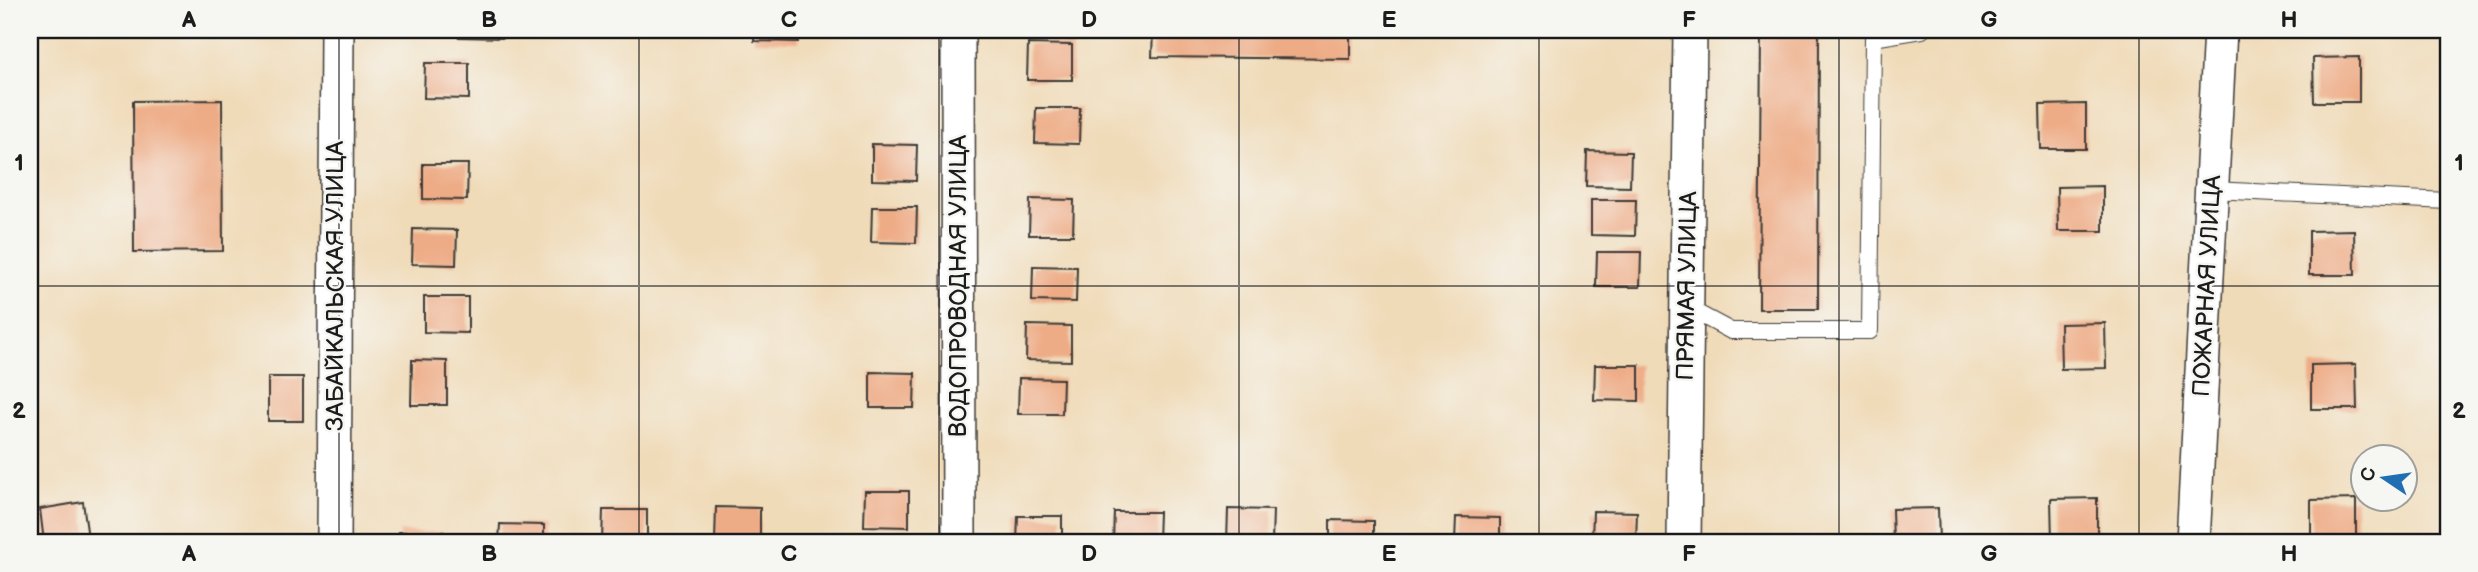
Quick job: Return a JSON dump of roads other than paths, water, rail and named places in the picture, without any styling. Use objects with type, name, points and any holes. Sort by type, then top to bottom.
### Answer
[{"type":"street","name":"ЗАБАЙКАЛЬСКАЯ УЛИЦА","points":[[334,542],[337,30]]},
{"type":"street","name":"ВОДОПРОВОДНАЯ УЛИЦА","points":[[958,30],[959,542]]},
{"type":"street","name":"ПРЯМАЯ УЛИЦА","points":[[1684,542],[1690,30]]},
{"type":"street","name":"ПОЖАРНАЯ УЛИЦА","points":[[2193,542],[2220,30]]},
{"type":"lane","points":[[1686,307],[1731,331],[1870,331],[1873,38],[1922,30]]},
{"type":"lane","points":[[2212,190],[2448,201]]}]
